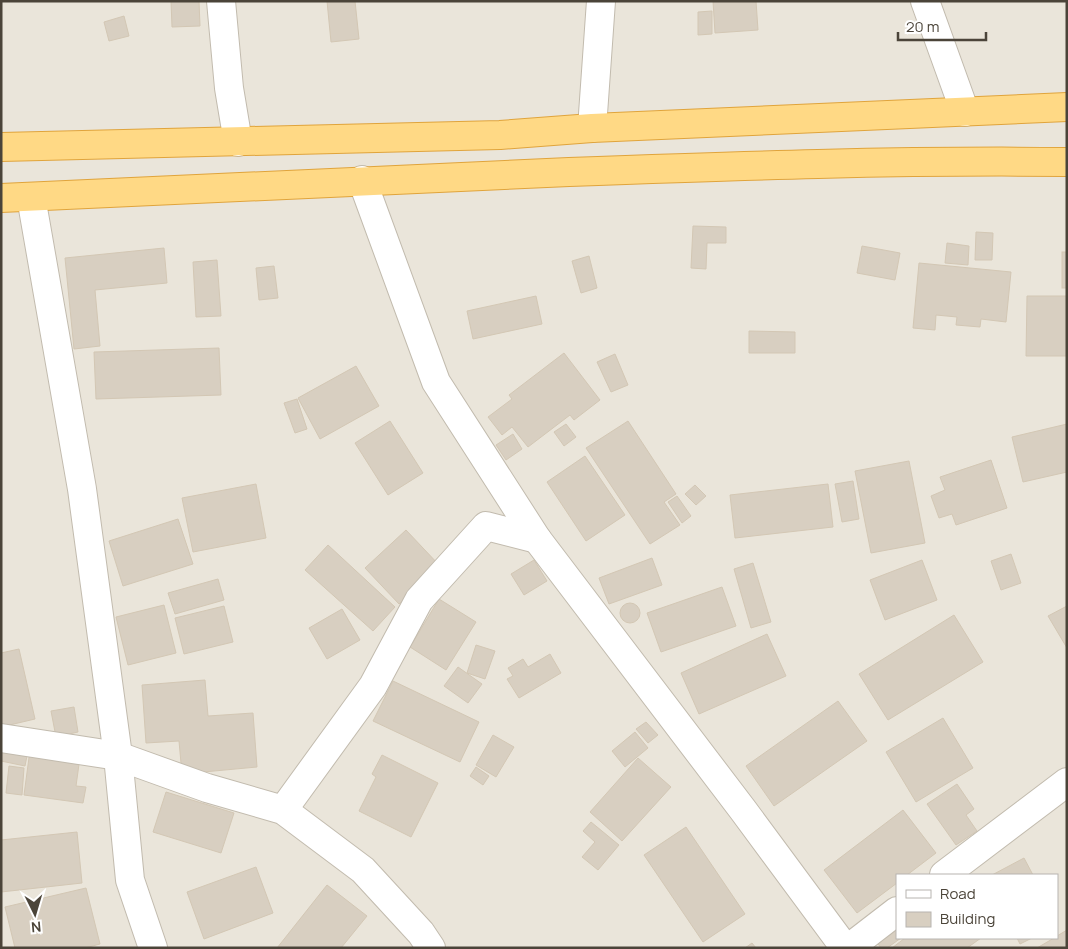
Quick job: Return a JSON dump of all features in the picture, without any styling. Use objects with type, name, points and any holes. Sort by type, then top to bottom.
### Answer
[{"type":"highway","points":[[1,147],[500,135],[592,128],[1067,107]]},
{"type":"highway","points":[[1,198],[362,180],[702,167],[978,161],[1067,162]]},
{"type":"street","points":[[222,1],[229,88],[238,142]]},
{"type":"street","points":[[592,128],[601,1]]},
{"type":"street","points":[[925,1],[965,112]]},
{"type":"street","points":[[362,180],[436,382],[537,539],[743,810],[845,948]]},
{"type":"street","points":[[31,197],[82,489],[118,756],[130,880],[153,948]]},
{"type":"street","points":[[283,810],[373,686],[419,600],[486,526],[537,539]]},
{"type":"street","points":[[1,738],[118,756],[207,788],[283,810],[363,870],[421,933],[432,948]]},
{"type":"street","points":[[945,874],[1067,782]]},
{"type":"street","points":[[849,948],[896,912]]},
{"type":"shaded area","points":[[1,1],[1067,1],[1067,948],[1,948]]},
{"type":"building","points":[[171,1],[199,1],[200,26],[172,27]]},
{"type":"building","points":[[327,1],[355,1],[359,39],[331,42]]},
{"type":"building","points":[[713,1],[756,1],[758,30],[715,33]]},
{"type":"building","points":[[712,11],[712,34],[698,35],[698,12]]},
{"type":"building","points":[[124,16],[129,36],[109,41],[104,22]]},
{"type":"building","points":[[693,226],[726,227],[726,243],[707,243],[706,269],[691,268]]},
{"type":"building","points":[[976,232],[993,233],[992,260],[975,260]]},
{"type":"building","points":[[947,243],[969,246],[968,265],[945,263]]},
{"type":"building","points":[[862,246],[900,253],[895,280],[857,273]]},
{"type":"building","points":[[164,248],[167,283],[95,290],[100,346],[74,349],[65,258]]},
{"type":"building","points":[[1062,252],[1067,252],[1067,288],[1062,288]]},
{"type":"building","points":[[589,256],[597,288],[581,293],[572,261]]},
{"type":"building","points":[[217,260],[221,316],[196,317],[193,262]]},
{"type":"building","points":[[919,263],[1011,272],[1006,322],[981,319],[980,327],[956,325],[957,317],[936,315],[935,330],[913,328]]},
{"type":"building","points":[[274,266],[278,298],[259,300],[256,268]]},
{"type":"building","points":[[536,296],[542,324],[473,339],[467,311]]},
{"type":"building","points":[[1027,296],[1067,296],[1067,356],[1026,356]]},
{"type":"building","points":[[749,331],[795,332],[795,353],[749,353]]},
{"type":"building","points":[[219,348],[221,395],[96,399],[94,352]]},
{"type":"building","points":[[564,353],[600,400],[574,420],[570,415],[528,447],[512,427],[502,435],[488,417],[512,399],[509,395]]},
{"type":"building","points":[[615,354],[628,385],[611,392],[597,362]]},
{"type":"building","points":[[356,366],[379,406],[320,439],[298,398]]},
{"type":"building","points":[[297,399],[307,429],[295,433],[284,403]]},
{"type":"building","points":[[390,421],[423,473],[388,495],[355,443]]},
{"type":"building","points":[[628,421],[676,494],[664,502],[680,525],[650,544],[586,448]]},
{"type":"building","points":[[566,424],[576,437],[564,446],[554,432]]},
{"type":"building","points":[[1067,424],[1067,472],[1023,482],[1012,437]]},
{"type":"building","points":[[513,434],[522,449],[506,460],[496,445]]},
{"type":"building","points":[[585,456],[625,515],[586,541],[547,482]]},
{"type":"building","points":[[991,460],[1007,508],[956,525],[952,514],[939,518],[931,496],[945,490],[940,477]]},
{"type":"building","points":[[909,461],[925,543],[871,553],[855,471]]},
{"type":"building","points":[[853,481],[859,519],[842,522],[835,484]]},
{"type":"building","points":[[256,484],[266,538],[193,552],[182,498]]},
{"type":"building","points":[[828,484],[833,527],[735,538],[730,495]]},
{"type":"building","points":[[695,485],[706,496],[696,505],[685,494]]},
{"type":"building","points":[[677,496],[691,516],[682,523],[668,502]]},
{"type":"building","points":[[178,519],[193,564],[123,586],[109,541]]},
{"type":"building","points":[[406,530],[440,566],[399,604],[365,568]]},
{"type":"building","points":[[328,545],[395,607],[373,631],[305,570]]},
{"type":"building","points":[[1011,554],[1021,583],[1001,590],[991,561]]},
{"type":"building","points":[[652,558],[662,585],[609,604],[599,578]]},
{"type":"building","points":[[534,560],[547,581],[524,595],[511,574]]},
{"type":"building","points":[[922,560],[937,600],[885,620],[870,580]]},
{"type":"building","points":[[753,563],[771,622],[751,628],[734,569]]},
{"type":"building","points":[[218,579],[224,600],[175,614],[168,593]]},
{"type":"building","points":[[722,587],[736,626],[661,652],[647,613]]},
{"type":"building","points":[[439,599],[476,622],[446,670],[410,647]]},
{"type":"building","points":[[626,603],[634,603],[640,609],[640,617],[634,623],[626,623],[620,617],[620,609]]},
{"type":"building","points":[[164,605],[176,653],[128,665],[116,617]]},
{"type":"building","points":[[224,606],[233,642],[184,654],[175,618]]},
{"type":"building","points":[[1067,606],[1067,648],[1048,616]]},
{"type":"building","points":[[342,609],[360,640],[327,659],[309,628]]},
{"type":"building","points":[[954,615],[983,662],[888,720],[859,674]]},
{"type":"building","points":[[767,634],[786,676],[699,714],[681,673]]},
{"type":"building","points":[[476,645],[495,651],[485,679],[467,673]]},
{"type":"building","points":[[19,649],[35,719],[1,727],[1,653]]},
{"type":"building","points":[[550,654],[561,673],[519,698],[507,679],[513,676],[508,668],[523,659],[528,667]]},
{"type":"building","points":[[458,667],[482,684],[468,703],[444,686]]},
{"type":"building","points":[[205,680],[208,716],[253,713],[257,767],[182,774],[179,741],[146,743],[142,685]]},
{"type":"building","points":[[393,681],[479,722],[460,762],[373,721]]},
{"type":"building","points":[[838,701],[867,741],[774,806],[746,766]]},
{"type":"building","points":[[74,707],[78,732],[56,737],[51,711]]},
{"type":"building","points":[[943,718],[973,768],[916,802],[886,752]]},
{"type":"building","points":[[646,722],[658,735],[648,743],[636,729]]},
{"type":"building","points":[[635,732],[648,748],[625,767],[612,751]]},
{"type":"building","points":[[493,735],[514,747],[496,777],[476,765]]},
{"type":"building","points":[[1,740],[29,746],[25,766],[1,761]]},
{"type":"building","points":[[30,750],[80,757],[76,786],[86,787],[83,803],[24,795]]},
{"type":"building","points":[[382,755],[438,783],[411,837],[359,811],[376,777],[372,774]]},
{"type":"building","points":[[638,758],[671,787],[622,841],[590,812]]},
{"type":"building","points":[[9,766],[24,768],[22,795],[6,793]]},
{"type":"building","points":[[476,767],[489,776],[483,785],[470,776]]},
{"type":"building","points":[[957,784],[974,809],[966,815],[977,831],[956,845],[927,804]]},
{"type":"building","points":[[166,792],[234,813],[221,853],[153,832]]},
{"type":"building","points":[[903,810],[936,853],[908,874],[896,874],[896,884],[857,913],[824,870]]},
{"type":"building","points":[[591,822],[619,845],[598,870],[582,857],[595,842],[583,831]]},
{"type":"building","points":[[686,827],[745,914],[703,942],[644,855]]},
{"type":"building","points":[[77,832],[82,883],[1,892],[1,840]]},
{"type":"building","points":[[1024,858],[1032,874],[994,874]]},
{"type":"building","points":[[256,867],[273,913],[204,939],[187,892]]},
{"type":"building","points":[[327,885],[367,916],[341,948],[277,948]]},
{"type":"building","points":[[86,888],[100,944],[85,948],[15,948],[5,907]]},
{"type":"building","points":[[896,921],[896,939],[900,939],[887,948],[881,948],[873,937]]},
{"type":"building","points":[[1067,930],[1067,948],[1037,948],[1052,939],[1058,939],[1058,935]]},
{"type":"building","points":[[904,939],[980,939],[967,948],[892,948]]},
{"type":"building","points":[[1018,939],[1030,939],[1020,944]]},
{"type":"building","points":[[752,943],[756,948],[745,948]]}]
